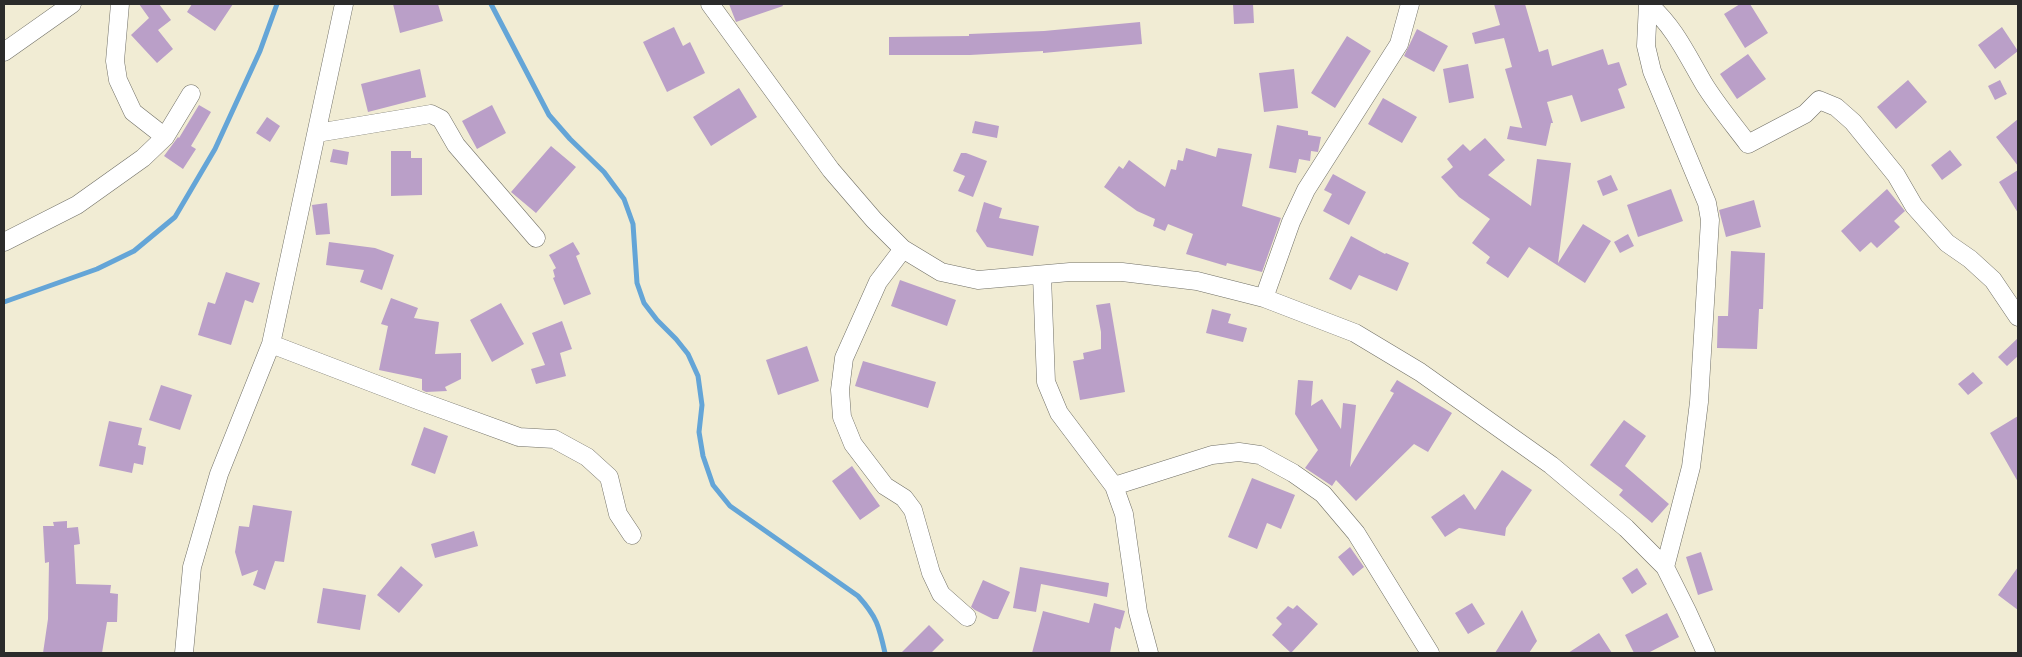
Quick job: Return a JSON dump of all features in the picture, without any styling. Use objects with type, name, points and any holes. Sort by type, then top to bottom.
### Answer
[{"type":"street","points":[[4,52],[72,4]]},
{"type":"street","points":[[120,4],[115,61],[118,80],[133,112],[165,137]]},
{"type":"street","points":[[184,653],[192,567],[219,474],[271,344],[344,4]]},
{"type":"street","points":[[710,4],[831,170],[874,220],[903,249],[941,272],[978,280],[1042,276],[1070,272],[1122,272],[1197,281],[1264,298],[1355,333],[1420,372],[1551,465],[1626,528],[1665,568],[1706,653]]},
{"type":"street","points":[[1264,298],[1291,222],[1306,190],[1399,44],[1410,4]]},
{"type":"street","points":[[1648,4],[1646,46],[1652,71],[1707,203],[1710,220],[1699,402],[1691,467],[1665,568]]},
{"type":"street","points":[[1648,4],[1659,13],[1676,34],[1705,85],[1725,115],[1748,144],[1805,114],[1819,100],[1836,107],[1853,122],[1875,148],[1896,175],[1914,206],[1947,243],[1970,259],[1993,280],[2018,317]]},
{"type":"street","points":[[4,242],[77,205],[143,158],[165,137],[191,94]]},
{"type":"street","points":[[317,133],[431,114],[441,119],[456,146],[536,238]]},
{"type":"street","points":[[903,249],[878,282],[844,358],[840,390],[842,417],[853,444],[885,486],[904,498],[913,510],[931,573],[941,594],[967,617]]},
{"type":"street","points":[[1042,276],[1046,382],[1059,413],[1114,486],[1124,514],[1138,612],[1149,653]]},
{"type":"street","points":[[271,344],[420,401],[519,436],[554,439],[587,457],[609,477],[618,514],[632,535]]},
{"type":"street","points":[[1114,486],[1212,455],[1239,452],[1260,455],[1293,473],[1323,494],[1356,533],[1430,653]]},
{"type":"building","points":[[139,4],[159,4],[171,20],[158,30],[173,49],[157,63],[131,35],[149,18]]},
{"type":"building","points":[[192,4],[233,4],[215,31],[187,12]]},
{"type":"building","points":[[393,4],[438,4],[443,21],[400,33]]},
{"type":"building","points":[[729,4],[782,4],[783,6],[736,22]]},
{"type":"building","points":[[1233,4],[1253,4],[1254,23],[1234,24]]},
{"type":"building","points":[[1494,4],[1525,4],[1539,52],[1548,49],[1552,66],[1603,49],[1608,65],[1619,62],[1627,85],[1618,89],[1625,108],[1581,122],[1572,95],[1547,102],[1553,123],[1551,123],[1546,146],[1507,139],[1510,126],[1522,128],[1505,69],[1512,67],[1504,38],[1475,44],[1472,33],[1500,25]]},
{"type":"building","points":[[1740,4],[1750,4],[1768,33],[1745,48],[1724,14]]},
{"type":"building","points":[[1140,22],[1142,44],[1043,53],[1043,51],[970,55],[889,55],[889,37],[969,36],[969,34],[1044,31]]},
{"type":"building","points":[[674,27],[683,46],[690,42],[705,73],[667,92],[643,42]]},
{"type":"building","points":[[2002,27],[2018,51],[1995,69],[1978,45]]},
{"type":"building","points":[[1417,29],[1448,46],[1434,72],[1404,56]]},
{"type":"building","points":[[1347,36],[1371,51],[1335,108],[1311,93]]},
{"type":"building","points":[[1748,54],[1766,79],[1737,99],[1720,74]]},
{"type":"building","points":[[1468,64],[1474,98],[1449,103],[1443,69]]},
{"type":"building","points":[[420,69],[426,97],[368,112],[361,84]]},
{"type":"building","points":[[1294,69],[1298,108],[1264,112],[1259,73]]},
{"type":"building","points":[[1908,80],[1927,102],[1896,129],[1877,107]]},
{"type":"building","points":[[2000,80],[2007,94],[1995,100],[1988,86]]},
{"type":"building","points":[[739,88],[757,117],[711,146],[693,117]]},
{"type":"building","points":[[1383,98],[1417,117],[1402,143],[1368,124]]},
{"type":"building","points":[[199,105],[211,112],[191,146],[196,149],[183,169],[164,156],[179,138]]},
{"type":"building","points":[[492,105],[506,133],[477,149],[462,121]]},
{"type":"building","points":[[267,117],[280,126],[270,142],[256,133]]},
{"type":"building","points":[[2018,119],[2018,166],[1996,137]]},
{"type":"building","points":[[975,121],[999,126],[997,138],[972,133]]},
{"type":"building","points":[[1277,125],[1308,131],[1308,135],[1321,137],[1318,152],[1311,151],[1310,161],[1299,159],[1296,173],[1269,168]]},
{"type":"building","points":[[1485,138],[1505,160],[1488,175],[1531,206],[1537,159],[1571,163],[1558,263],[1583,224],[1611,241],[1585,283],[1529,247],[1508,278],[1486,263],[1490,257],[1472,243],[1490,219],[1459,197],[1441,177],[1453,167],[1447,159],[1463,144],[1470,151]]},
{"type":"building","points":[[551,146],[576,167],[536,213],[511,192]]},
{"type":"building","points":[[1186,148],[1216,157],[1218,148],[1252,154],[1242,206],[1281,218],[1262,272],[1227,263],[1226,266],[1186,254],[1193,234],[1168,224],[1165,231],[1153,226],[1155,219],[1137,211],[1104,187],[1119,166],[1123,169],[1129,160],[1165,187],[1171,169],[1176,170],[1178,160],[1183,161]]},
{"type":"building","points":[[333,149],[349,152],[347,165],[330,162]]},
{"type":"building","points":[[1950,150],[1962,165],[1942,180],[1931,165]]},
{"type":"building","points":[[391,151],[411,151],[411,158],[422,158],[422,195],[391,196]]},
{"type":"building","points":[[961,153],[987,161],[973,197],[958,191],[965,176],[953,171]]},
{"type":"building","points":[[2018,170],[2018,213],[1999,182]]},
{"type":"building","points":[[1333,174],[1366,192],[1349,225],[1323,211],[1332,194],[1324,190]]},
{"type":"building","points":[[1611,175],[1618,190],[1603,196],[1597,181]]},
{"type":"building","points":[[1671,189],[1683,221],[1638,237],[1627,205]]},
{"type":"building","points":[[1887,189],[1905,211],[1894,221],[1900,227],[1877,248],[1871,242],[1860,252],[1841,231]]},
{"type":"building","points":[[1754,200],[1761,227],[1726,237],[1719,210]]},
{"type":"building","points":[[984,202],[1002,208],[999,218],[1039,226],[1033,256],[987,247],[976,231]]},
{"type":"building","points":[[327,203],[330,234],[316,235],[312,205]]},
{"type":"building","points":[[1628,234],[1634,246],[1620,253],[1614,242]]},
{"type":"building","points":[[1351,236],[1385,254],[1409,263],[1397,291],[1359,275],[1351,290],[1329,279]]},
{"type":"building","points":[[329,242],[375,248],[394,255],[382,290],[360,282],[364,270],[326,265]]},
{"type":"building","points":[[573,242],[580,254],[576,256],[591,294],[564,305],[553,278],[555,277],[553,270],[556,268],[549,255]]},
{"type":"building","points":[[1731,251],[1765,253],[1763,309],[1759,309],[1757,349],[1717,348],[1718,316],[1728,316]]},
{"type":"building","points":[[226,272],[260,283],[253,303],[245,300],[231,345],[198,335],[208,302],[215,304]]},
{"type":"building","points":[[900,280],[956,300],[947,326],[891,306]]},
{"type":"building","points":[[391,298],[418,308],[414,318],[439,322],[435,354],[461,353],[461,379],[445,387],[447,391],[426,392],[422,390],[422,379],[379,370],[388,326],[381,324]]},
{"type":"building","points":[[501,303],[524,344],[492,362],[470,320]]},
{"type":"building","points":[[1110,303],[1125,392],[1080,400],[1073,361],[1084,359],[1083,353],[1101,349],[1101,332],[1096,305]]},
{"type":"building","points":[[1212,309],[1231,314],[1228,323],[1247,328],[1243,342],[1206,333]]},
{"type":"building","points":[[562,321],[572,349],[560,353],[566,376],[536,384],[531,369],[545,365],[532,333]]},
{"type":"building","points":[[2018,338],[2018,356],[2007,366],[1998,357]]},
{"type":"building","points":[[807,346],[819,381],[778,395],[766,360]]},
{"type":"building","points":[[863,361],[936,382],[928,408],[855,386]]},
{"type":"building","points":[[1973,372],[1983,383],[1968,395],[1958,384]]},
{"type":"building","points":[[1298,380],[1313,381],[1311,406],[1322,399],[1341,429],[1343,403],[1356,405],[1350,467],[1394,393],[1390,391],[1397,380],[1452,413],[1428,452],[1414,444],[1356,501],[1336,480],[1332,486],[1305,468],[1318,450],[1295,414]]},
{"type":"building","points":[[161,385],[192,395],[180,430],[149,420]]},
{"type":"building","points":[[2018,416],[2018,482],[1990,433]]},
{"type":"building","points":[[1624,420],[1646,436],[1625,466],[1669,504],[1652,523],[1619,495],[1623,490],[1590,465]]},
{"type":"building","points":[[109,421],[142,428],[138,445],[146,447],[143,465],[134,463],[132,473],[99,466]]},
{"type":"building","points":[[424,427],[448,436],[435,474],[411,465]]},
{"type":"building","points":[[852,466],[880,506],[860,520],[832,481]]},
{"type":"building","points":[[1502,470],[1532,490],[1506,528],[1505,536],[1459,528],[1445,537],[1431,517],[1464,494],[1475,510]]},
{"type":"building","points":[[1252,478],[1295,495],[1281,529],[1267,523],[1257,549],[1228,537]]},
{"type":"building","points":[[253,505],[292,511],[284,562],[275,561],[265,590],[253,585],[258,570],[242,576],[235,552],[239,526],[249,527]]},
{"type":"building","points":[[67,521],[67,528],[78,527],[80,544],[74,545],[76,584],[111,585],[110,593],[118,594],[117,622],[107,622],[102,653],[43,653],[48,619],[49,562],[45,563],[43,526],[54,526],[53,522]]},
{"type":"building","points":[[474,531],[478,546],[435,558],[431,544]]},
{"type":"building","points":[[1350,547],[1364,567],[1353,576],[1338,557]]},
{"type":"building","points":[[1701,552],[1713,590],[1698,595],[1686,557]]},
{"type":"building","points":[[401,566],[423,585],[399,613],[377,595]]},
{"type":"building","points":[[1020,567],[1109,583],[1107,597],[1041,584],[1036,612],[1013,608]]},
{"type":"building","points":[[2018,567],[2018,610],[1998,595]]},
{"type":"building","points":[[1637,568],[1647,584],[1632,594],[1622,578]]},
{"type":"building","points":[[983,580],[1010,592],[998,619],[993,619],[971,607]]},
{"type":"building","points":[[323,588],[366,595],[360,630],[317,623]]},
{"type":"building","points":[[1094,603],[1125,611],[1120,629],[1115,627],[1110,653],[1032,653],[1043,611],[1089,623]]},
{"type":"building","points":[[1472,603],[1485,624],[1468,634],[1455,613]]},
{"type":"building","points":[[1297,605],[1318,624],[1291,653],[1272,635],[1282,624],[1276,618],[1288,606],[1293,609]]},
{"type":"building","points":[[1522,610],[1537,641],[1529,653],[1495,653]]},
{"type":"building","points":[[1667,613],[1679,637],[1648,653],[1634,653],[1625,635]]},
{"type":"building","points":[[929,625],[944,640],[931,653],[901,653]]},
{"type":"building","points":[[1599,633],[1612,653],[1568,653]]},
{"type":"waterway","points":[[4,302],[97,269],[134,251],[175,217],[215,149],[260,51],[277,4]]},
{"type":"waterway","points":[[491,4],[549,115],[570,139],[604,172],[624,199],[633,224],[637,283],[644,303],[688,354],[698,376],[702,405],[699,432],[703,456],[713,485],[730,506],[858,596],[876,622],[885,653]]}]
